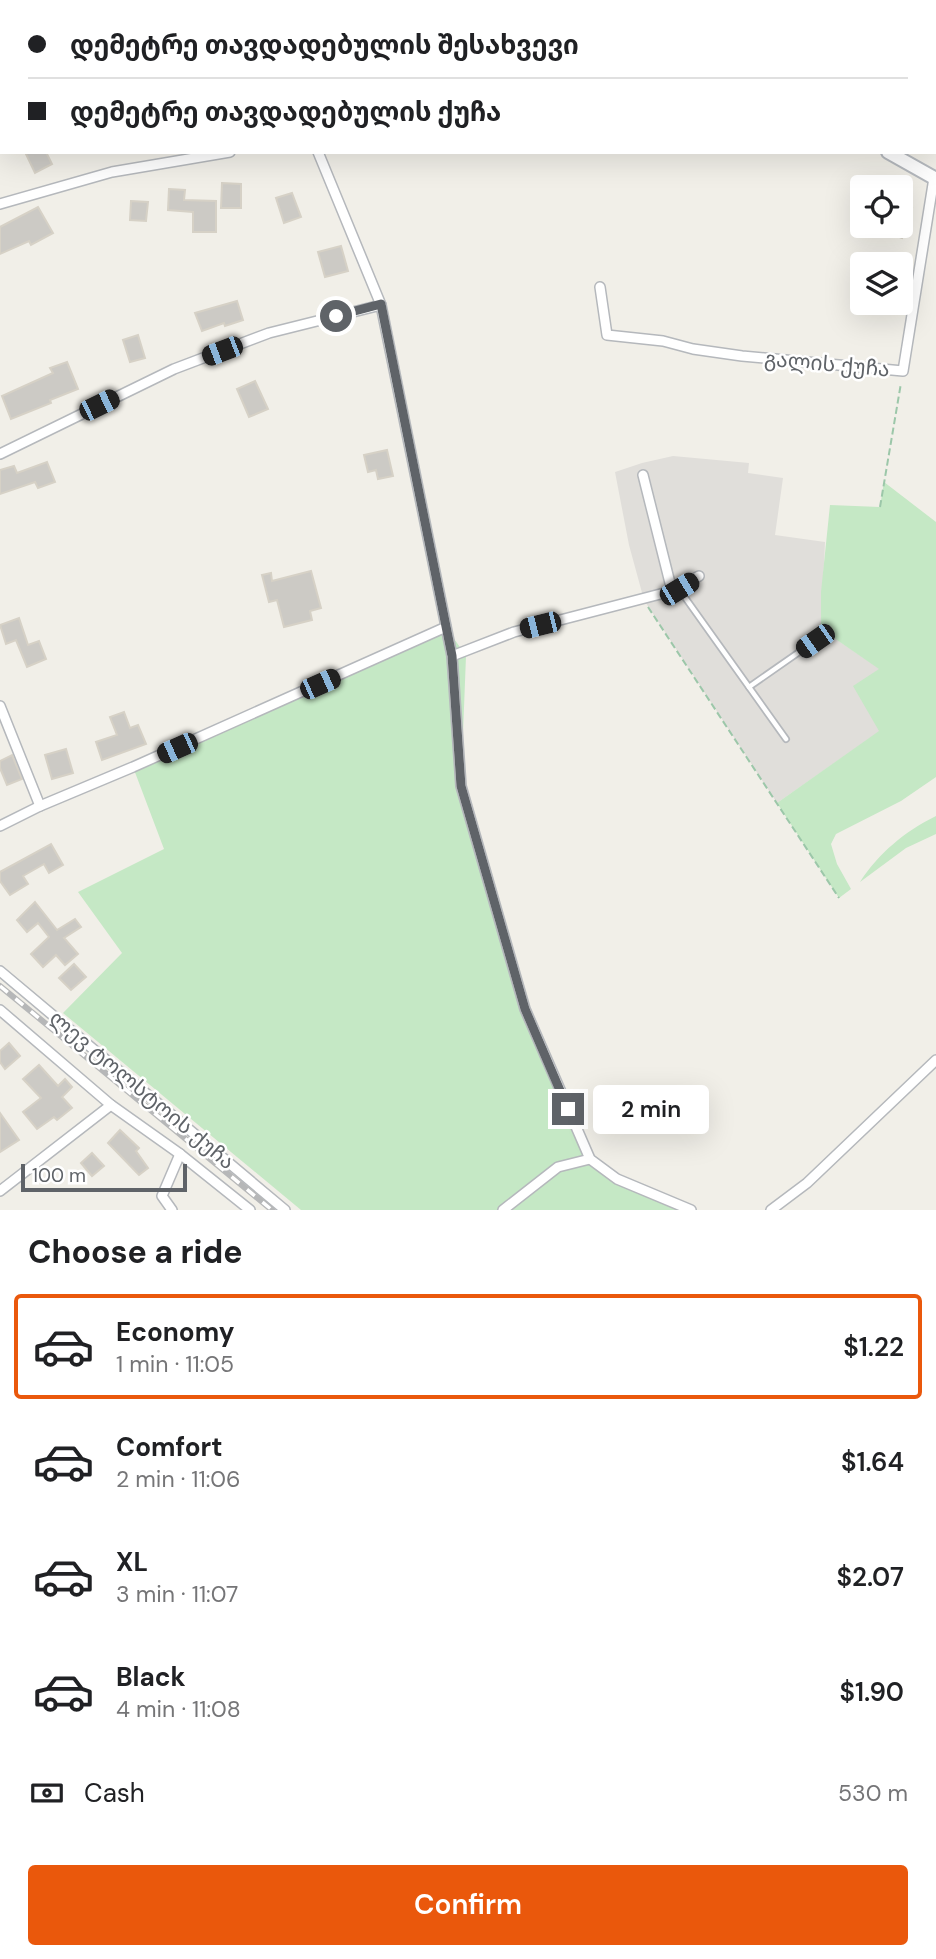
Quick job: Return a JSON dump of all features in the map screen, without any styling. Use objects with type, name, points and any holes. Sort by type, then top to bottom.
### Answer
[{"type":"main road","points":[[891,154],[935,179]]},
{"type":"street","points":[[0,204],[113,172],[218,154]]},
{"type":"street","points":[[319,154],[381,304],[452,656],[461,786],[525,1009],[590,1159],[617,1179],[691,1210]]},
{"type":"street","name":"გალის ქუჩა","points":[[600,287],[607,335],[663,341],[693,349],[742,356],[903,372],[935,179]]},
{"type":"street","points":[[0,454],[174,369],[269,334],[381,304]]},
{"type":"street","points":[[643,475],[675,590]]},
{"type":"street","points":[[452,656],[514,632],[675,590],[699,576]]},
{"type":"street","points":[[0,826],[446,627]]},
{"type":"street","points":[[0,706],[40,806]]},
{"type":"street","name":"ლევ ტოლსტოის ქუჩა","points":[[0,971],[285,1210]]},
{"type":"street","name":"ლევ ტოლსტოის ქუჩა","points":[[0,1010],[111,1105],[180,1154],[250,1210]]},
{"type":"street","points":[[0,1026],[10,1019]]},
{"type":"street","points":[[771,1210],[807,1183],[936,1060]]},
{"type":"street","points":[[0,1191],[111,1105]]},
{"type":"street","points":[[172,1210],[162,1196],[180,1154]]},
{"type":"street","points":[[503,1210],[558,1167],[590,1159]]},
{"type":"lane","points":[[675,590],[786,739]]},
{"type":"lane","points":[[749,687],[815,641]]},
{"type":"path","points":[[880,507],[903,372]]},
{"type":"path","points":[[644,600],[839,898]]},
{"type":"shaded area","points":[[673,456],[749,463],[748,473],[783,478],[775,535],[825,542],[821,629],[880,669],[880,731],[777,803],[644,600],[629,545],[615,472]]},
{"type":"green space","points":[[884,482],[936,522],[936,777],[901,801],[836,834],[831,844],[837,864],[851,889],[839,898],[777,803],[879,731],[853,686],[879,669],[821,629],[821,592],[830,505],[880,507]]},
{"type":"green space","points":[[446,627],[466,656],[461,786],[525,1009],[590,1159],[617,1179],[691,1210],[301,1210],[63,1013],[122,953],[78,892],[164,849],[133,767]]},
{"type":"green space","points":[[936,816],[936,834],[906,848],[860,882],[893,844]]},
{"type":"building","points":[[26,154],[47,154],[52,164],[35,173]]},
{"type":"building","points":[[222,183],[241,184],[241,208],[221,208]]},
{"type":"building","points":[[169,189],[185,190],[184,200],[216,201],[216,232],[193,232],[193,212],[168,210]]},
{"type":"building","points":[[292,193],[301,217],[284,223],[276,198]]},
{"type":"building","points":[[131,201],[148,202],[146,221],[130,220]]},
{"type":"building","points":[[38,207],[53,233],[31,245],[29,241],[0,254],[0,227]]},
{"type":"building","points":[[341,246],[348,271],[325,277],[318,252]]},
{"type":"building","points":[[237,301],[243,320],[202,331],[195,313]]},
{"type":"building","points":[[138,335],[145,358],[130,362],[123,340]]},
{"type":"building","points":[[67,362],[78,389],[11,419],[2,396],[53,373],[50,368]]},
{"type":"building","points":[[255,381],[268,409],[249,417],[237,389]]},
{"type":"building","points":[[387,450],[393,476],[378,479],[376,470],[368,472],[364,455]]},
{"type":"building","points":[[47,462],[55,482],[38,488],[35,482],[0,494],[0,470],[14,466],[17,473]]},
{"type":"building","points":[[311,571],[321,608],[310,611],[312,620],[284,627],[277,600],[269,602],[262,575],[271,573],[272,581]]},
{"type":"building","points":[[19,618],[28,645],[39,641],[46,659],[27,667],[16,640],[6,644],[0,625]]},
{"type":"building","points":[[124,712],[130,728],[138,725],[146,744],[102,760],[96,742],[117,735],[110,717]]},
{"type":"building","points":[[66,749],[73,773],[52,779],[45,755]]},
{"type":"building","points":[[12,755],[22,779],[7,785],[0,761]]},
{"type":"building","points":[[51,844],[63,865],[49,873],[44,864],[23,876],[28,884],[10,895],[0,881],[0,872]]},
{"type":"building","points":[[35,902],[57,930],[75,919],[81,927],[64,938],[78,954],[65,965],[56,955],[43,967],[31,954],[49,937],[38,923],[27,932],[17,920]]},
{"type":"building","points":[[74,964],[86,977],[71,990],[59,978]]},
{"type":"building","points":[[9,1043],[20,1056],[5,1069],[0,1062],[0,1051]]},
{"type":"building","points":[[39,1065],[58,1086],[65,1079],[72,1087],[62,1097],[72,1108],[57,1120],[54,1117],[37,1129],[23,1112],[41,1098],[23,1079]]},
{"type":"building","points":[[0,1113],[19,1140],[0,1152]]},
{"type":"building","points":[[120,1130],[139,1148],[136,1151],[148,1168],[139,1175],[108,1143]]},
{"type":"building","points":[[92,1153],[104,1166],[92,1176],[81,1163]]},
{"type":"railway","points":[[0,986],[272,1210]]},
{"type":"route","points":[[336,316],[381,304],[452,656],[461,786],[525,1009],[568,1109]]}]
